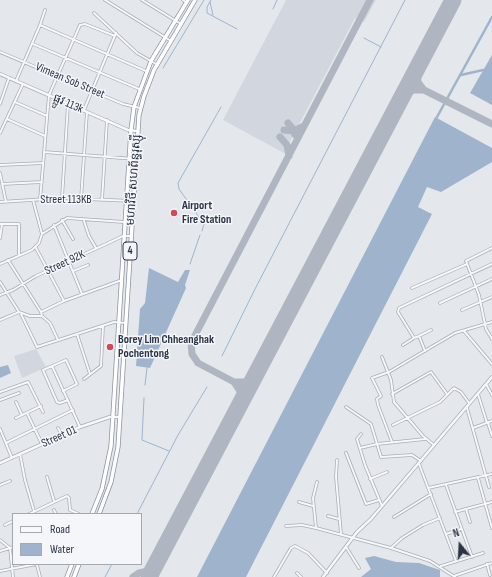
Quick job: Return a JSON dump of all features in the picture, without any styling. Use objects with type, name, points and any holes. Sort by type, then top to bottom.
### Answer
[{"type":"highway","name":"មហាវិថី សហព័ន្ធរុស្ស៊ី","points":[[99,513],[114,470],[120,417],[135,158],[140,108],[156,64],[195,0]]},
{"type":"highway","name":"មហាវិថី សហព័ន្ធរុស្ស៊ី","points":[[92,513],[102,489],[108,464],[114,417],[129,158],[134,107],[146,71],[186,1]]},
{"type":"highway","points":[[67,577],[72,565]]},
{"type":"highway","points":[[74,577],[79,565]]},
{"type":"street","points":[[105,0],[170,41]]},
{"type":"street","points":[[142,0],[181,24]]},
{"type":"street","points":[[16,82],[33,44],[45,10]]},
{"type":"street","points":[[94,13],[137,53],[156,64]]},
{"type":"street","points":[[40,200],[49,95],[73,40],[80,25],[82,24],[116,35]]},
{"type":"street","points":[[40,25],[146,71]]},
{"type":"street","points":[[84,110],[116,35]]},
{"type":"street","points":[[33,44],[140,89]]},
{"type":"street","name":"Vimean Sob Street","points":[[0,52],[92,91],[140,108]]},
{"type":"street","name":"ផ្លូវ 113k","points":[[0,74],[87,112],[137,131]]},
{"type":"street","points":[[0,104],[9,78]]},
{"type":"street","points":[[0,133],[23,84]]},
{"type":"street","points":[[15,102],[47,116]]},
{"type":"street","points":[[62,198],[68,104]]},
{"type":"street","points":[[81,199],[87,112]]},
{"type":"street","points":[[7,120],[45,136]]},
{"type":"street","points":[[102,200],[107,120]]},
{"type":"street","points":[[44,152],[135,158]]},
{"type":"street","points":[[0,165],[43,163]]},
{"type":"street","points":[[0,173],[6,202]]},
{"type":"street","points":[[2,184],[42,182]]},
{"type":"street","name":"Street 113KB","points":[[0,202],[62,198],[133,201]]},
{"type":"street","points":[[33,200],[42,234]]},
{"type":"street","points":[[0,264],[36,248],[42,234],[62,220],[71,218],[84,221],[125,222]]},
{"type":"street","points":[[62,220],[73,239]]},
{"type":"street","points":[[84,221],[89,236],[96,248]]},
{"type":"street","points":[[0,238],[1,224],[19,224],[19,255]]},
{"type":"street","points":[[54,226],[70,261],[82,294]]},
{"type":"street","name":"Street 92K","points":[[0,295],[24,284],[48,270],[96,248],[125,236],[131,236]]},
{"type":"street","points":[[36,248],[64,301]]},
{"type":"street","points":[[492,248],[468,259],[468,264],[476,286],[485,324],[492,339]]},
{"type":"street","points":[[8,260],[42,312],[42,316]]},
{"type":"street","points":[[412,288],[468,264]]},
{"type":"street","points":[[414,338],[398,309],[492,264]]},
{"type":"street","points":[[73,271],[88,265]]},
{"type":"street","points":[[440,303],[492,279]]},
{"type":"street","points":[[42,312],[64,301],[122,280]]},
{"type":"street","points":[[0,282],[20,313],[37,347],[114,322],[126,323]]},
{"type":"street","points":[[462,310],[492,297]]},
{"type":"street","points":[[0,320],[20,313],[42,316],[50,323],[58,340]]},
{"type":"street","points":[[392,442],[378,405],[377,400],[380,396],[372,379],[389,372],[455,333],[492,322]]},
{"type":"street","points":[[84,379],[90,374],[99,370],[101,366],[103,326]]},
{"type":"street","points":[[403,345],[431,330]]},
{"type":"street","points":[[464,331],[492,364]]},
{"type":"street","points":[[78,334],[90,374]]},
{"type":"street","points":[[419,336],[425,351]]},
{"type":"street","points":[[382,357],[389,372],[394,402],[425,438],[434,445]]},
{"type":"street","points":[[63,391],[77,382],[66,360],[44,369],[43,371],[58,403],[68,400]]},
{"type":"street","points":[[52,366],[80,427]]},
{"type":"street","points":[[392,394],[431,372],[446,394]]},
{"type":"street","points":[[323,577],[352,538],[382,506],[492,377]]},
{"type":"street","points":[[0,392],[28,382],[43,412]]},
{"type":"street","points":[[486,384],[492,396]]},
{"type":"street","points":[[393,425],[440,402],[446,394],[455,388],[461,392],[470,404]]},
{"type":"street","points":[[0,400],[19,393]]},
{"type":"street","points":[[478,394],[492,436]]},
{"type":"street","points":[[16,402],[22,415]]},
{"type":"street","points":[[16,418],[41,406]]},
{"type":"street","points":[[346,407],[370,423],[381,457],[412,455],[420,462],[428,488],[456,561]]},
{"type":"street","points":[[467,408],[489,487]]},
{"type":"street","points":[[6,443],[72,410]]},
{"type":"street","points":[[28,412],[42,444]]},
{"type":"street","name":"Street 01","points":[[0,463],[80,427],[114,417],[120,417]]},
{"type":"street","points":[[473,428],[492,421]]},
{"type":"street","points":[[58,428],[62,435]]},
{"type":"street","points":[[0,429],[12,458]]},
{"type":"street","points":[[361,434],[357,439],[370,479],[382,506]]},
{"type":"street","points":[[360,448],[377,444],[425,438]]},
{"type":"street","points":[[20,454],[24,480],[34,511]]},
{"type":"street","points":[[346,454],[366,504],[379,500]]},
{"type":"street","points":[[337,460],[336,477],[341,534]]},
{"type":"street","points":[[370,479],[387,472]]},
{"type":"street","points":[[428,488],[492,474]]},
{"type":"street","points":[[47,478],[54,501]]},
{"type":"street","points":[[478,478],[484,504],[492,528]]},
{"type":"street","points":[[0,486],[10,481]]},
{"type":"street","points":[[316,528],[312,498],[317,482]]},
{"type":"street","points":[[446,485],[472,556]]},
{"type":"street","points":[[394,517],[431,494]]},
{"type":"street","points":[[31,513],[54,501],[68,496],[70,510],[77,513]]},
{"type":"street","points":[[298,502],[313,506]]},
{"type":"street","points":[[455,512],[492,502]]},
{"type":"street","points":[[466,509],[470,522]]},
{"type":"street","points":[[328,516],[339,519]]},
{"type":"street","points":[[392,548],[402,538],[440,518]]},
{"type":"street","points":[[5,525],[12,522]]},
{"type":"street","points":[[286,526],[302,525],[392,548],[441,566],[454,576],[492,562]]},
{"type":"street","points":[[446,534],[461,529]]},
{"type":"street","points":[[1,542],[11,548]]},
{"type":"street","points":[[274,577],[291,548],[295,546],[308,553],[327,573]]},
{"type":"street","points":[[0,551],[11,548]]},
{"type":"street","points":[[11,548],[13,577]]},
{"type":"street","points":[[346,548],[359,568]]},
{"type":"street","points":[[441,566],[483,553]]},
{"type":"street","points":[[486,564],[490,575]]},
{"type":"street","points":[[0,571],[32,565]]},
{"type":"street","points":[[37,565],[40,577]]},
{"type":"street","points":[[297,573],[301,577]]},
{"type":"shaded area","points":[[286,0],[376,0],[364,22],[355,18],[284,153],[223,120]]},
{"type":"shaded area","points":[[36,349],[46,367],[22,378],[14,356]]},
{"type":"water","points":[[492,55],[492,105],[470,93]]},
{"type":"water","points":[[435,117],[492,148],[492,162],[441,192],[427,187],[418,207],[432,214],[246,577],[197,577]]},
{"type":"water","points":[[149,268],[178,282],[185,270],[190,270],[185,285],[186,288],[150,368],[136,366],[140,309],[145,303]]},
{"type":"water","points":[[8,365],[11,373],[0,378],[0,367]]},
{"type":"water","points":[[374,556],[396,562],[419,563],[440,570],[440,577],[361,577],[371,569],[365,558]]},
{"type":"waterway","points":[[163,68],[204,0]]},
{"type":"waterway","points":[[211,0],[207,7],[207,13],[237,29]]},
{"type":"waterway","points":[[273,9],[277,0]]},
{"type":"waterway","points":[[222,356],[255,289],[405,0]]},
{"type":"waterway","points":[[210,2],[213,15]]},
{"type":"waterway","points":[[437,117],[492,17]]},
{"type":"waterway","points":[[364,38],[381,47]]},
{"type":"waterway","points":[[461,75],[483,70]]},
{"type":"waterway","points":[[202,231],[204,224],[179,189],[178,183],[221,107]]},
{"type":"waterway","points":[[190,264],[200,235]]},
{"type":"waterway","points":[[145,385],[147,368]]},
{"type":"waterway","points":[[138,513],[178,435],[207,387]]},
{"type":"waterway","points":[[144,398],[142,440],[169,451]]},
{"type":"waterway","points":[[105,577],[111,565]]},
{"type":"taxiway","points":[[241,404],[240,391],[234,382],[198,363],[192,354],[191,343],[370,0]]},
{"type":"taxiway","points":[[417,68],[418,82],[424,90],[492,124]]},
{"type":"taxiway","points":[[402,97],[413,90],[424,90]]},
{"type":"taxiway","points":[[288,123],[293,129],[295,135]]},
{"type":"taxiway","points":[[284,130],[294,131],[304,126]]},
{"type":"taxiway","points":[[280,137],[287,145],[289,156]]},
{"type":"taxiway","points":[[234,382],[244,382],[254,378]]},
{"type":"taxiway","points":[[155,577],[158,561]]},
{"type":"taxiway","points":[[133,577],[139,573],[148,571],[156,563]]},
{"type":"runway","points":[[149,577],[453,0]]},
{"type":"place","name":"Airport Fire Station","points":[[174,213]]},
{"type":"place","name":"Borey Lim Chheanghak Pochentong","points":[[110,347]]}]
